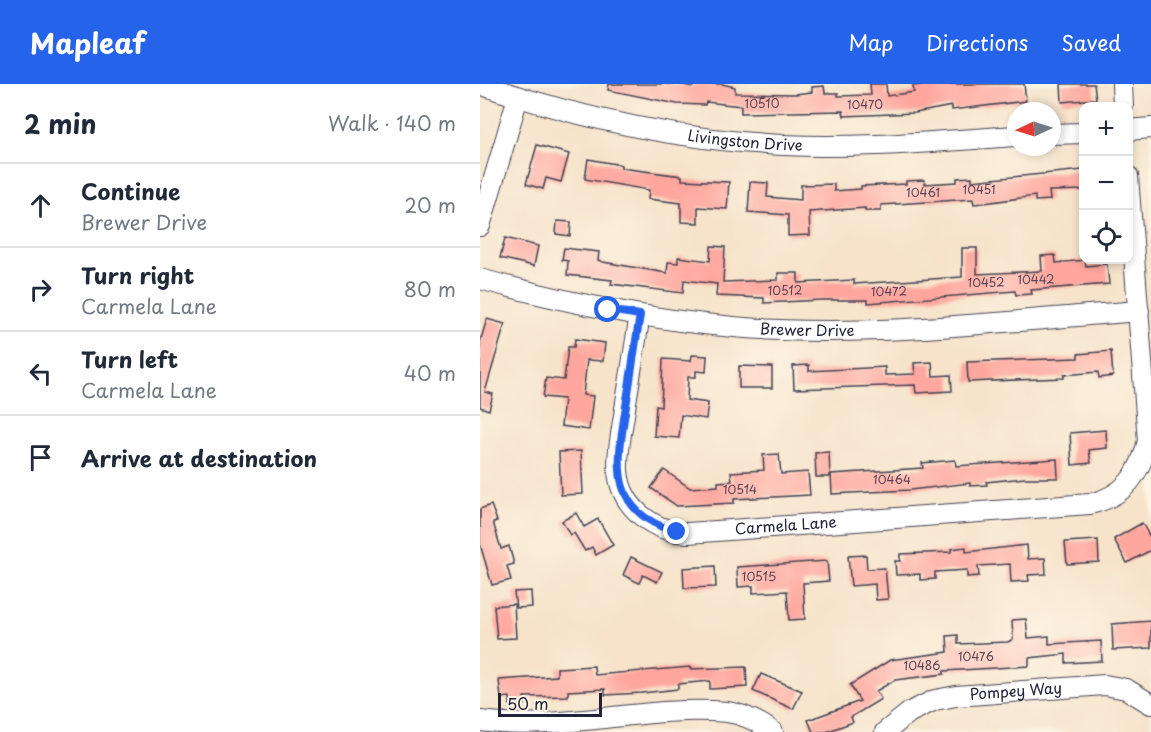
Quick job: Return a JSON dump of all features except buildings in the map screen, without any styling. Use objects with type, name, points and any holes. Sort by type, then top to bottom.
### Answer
[{"type":"street","name":"Livingston Drive","points":[[480,84],[518,98],[630,126],[757,143],[836,146],[1007,136]]},
{"type":"street","points":[[1122,84],[1123,102]]},
{"type":"street","points":[[480,226],[518,98]]},
{"type":"street","points":[[1133,130],[1151,128]]},
{"type":"street","points":[[1061,134],[1079,133]]},
{"type":"street","points":[[1131,210],[1139,311]]},
{"type":"street","name":"Brewer Drive","points":[[480,279],[596,308],[779,330],[912,328],[1139,311]]},
{"type":"street","name":"Carmela Lane","points":[[640,315],[619,449],[619,474],[627,498],[636,511],[659,527],[688,533],[1090,504],[1105,500],[1122,491],[1135,477],[1144,459],[1148,441],[1139,311]]},
{"type":"street","name":"Pompey Way","points":[[885,732],[922,705],[956,696],[1105,685],[1126,689],[1150,700]]},
{"type":"street","points":[[480,721],[521,725],[689,712],[729,712],[759,722],[773,732]]},
{"type":"route","points":[[608,310],[640,315],[619,449],[620,483],[636,511],[659,527],[677,532]]}]
